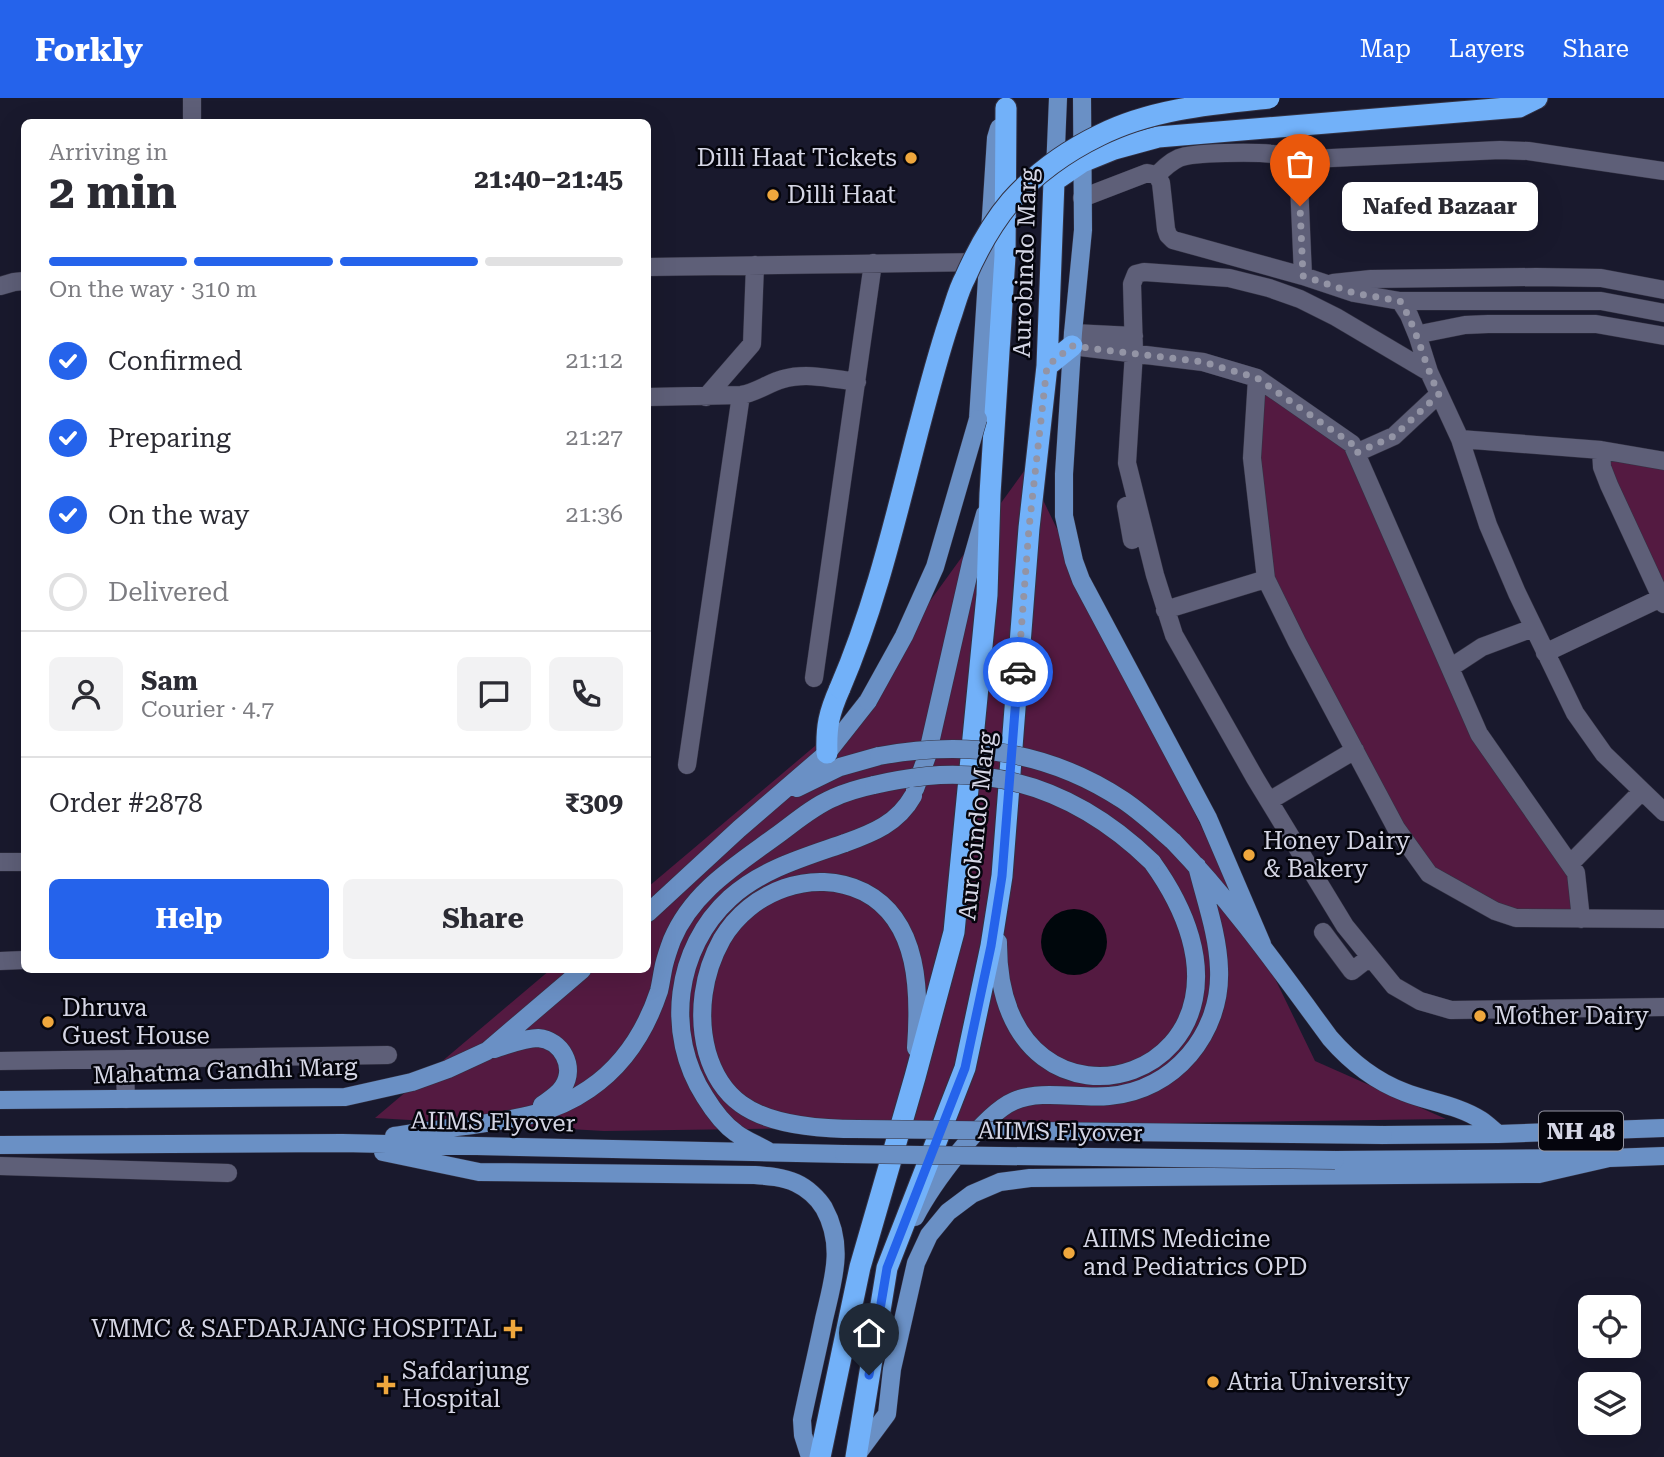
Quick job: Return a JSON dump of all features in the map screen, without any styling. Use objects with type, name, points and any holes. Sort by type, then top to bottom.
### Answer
[{"type":"highway","points":[[827,753],[826,732],[830,711],[853,659],[869,610],[948,325],[964,279],[992,229],[1011,202],[1038,176],[1066,154],[1101,134],[1149,116],[1202,105],[1269,98]]},
{"type":"highway","points":[[1054,181],[1082,162],[1114,149],[1158,137],[1519,107],[1536,98]]},
{"type":"highway","name":"Aurobindo Marg","points":[[820,1457],[860,1267],[954,932],[987,595],[990,494],[1005,256],[1007,103]]},
{"type":"highway","name":"Aurobindo Marg","points":[[856,1456],[887,1268],[965,1068],[991,946],[1002,876],[1029,528],[1047,366],[1054,181]]},
{"type":"highway","points":[[1047,366],[1072,339],[1050,314]]},
{"type":"main road","name":"Aurobindo Marg","points":[[1054,181],[1058,98]]},
{"type":"main road","points":[[1082,98],[1083,230],[1072,339],[1064,516],[1081,580],[1208,818],[1262,944]]},
{"type":"main road","points":[[651,910],[827,753],[868,701],[904,636],[935,567],[978,419],[996,138],[1007,103]]},
{"type":"main road","points":[[772,1152],[736,1133],[722,1120],[700,1090],[692,1073],[680,1018],[683,980],[688,962],[716,912],[760,876],[866,835],[891,822],[904,811],[913,796],[927,756],[971,563],[990,494]]},
{"type":"main road","points":[[772,802],[840,767],[910,750],[964,748],[1006,753],[1037,760],[1077,775],[1124,801],[1173,841],[1262,944],[1343,1052],[1373,1076],[1402,1091],[1471,1115],[1498,1134]]},
{"type":"main road","points":[[0,1145],[142,1153],[342,1143],[524,1118],[547,1111],[589,1089],[624,1057],[638,1037],[653,1006],[673,939],[702,894],[721,876],[812,809],[831,799],[874,785],[928,776],[956,775],[1010,781],[1037,789],[1087,811],[1132,843],[1152,862],[1177,901],[1192,944],[1195,967],[1196,992],[1190,1015],[1178,1037],[1162,1054],[1130,1072],[1106,1076],[1081,1074],[1058,1067],[1029,1045],[1009,1014],[1000,979],[998,961],[1002,876]]},
{"type":"main road","points":[[887,1268],[923,1201],[968,1141],[1003,1106],[1025,1097],[1109,1096],[1136,1090],[1173,1071],[1192,1052],[1213,1016],[1220,978],[1217,945],[1196,866]]},
{"type":"main road","points":[[915,1077],[918,994],[916,975],[899,926],[879,903],[853,887],[825,881],[797,883],[772,893],[745,912],[734,924],[716,951],[706,981],[703,1029],[705,1045],[714,1073],[726,1091],[742,1105],[754,1112],[797,1125],[828,1129],[1498,1134]]},
{"type":"main road","name":"Mahatma Gandhi Marg","points":[[0,1100],[345,1097],[412,1082],[487,1051],[578,973]]},
{"type":"main road","points":[[487,1051],[540,1038],[555,1044],[565,1055],[569,1070],[565,1085],[554,1097],[524,1118]]},
{"type":"main road","name":"NH 48","points":[[1498,1134],[1664,1128]]},
{"type":"main road","points":[[342,1143],[479,1172],[754,1175],[779,1178],[807,1189],[830,1219],[836,1248],[834,1274],[802,1420],[803,1435],[810,1457]]},
{"type":"main road","name":"AIIMS Flyover","points":[[342,1143],[1335,1160],[1609,1158]]},
{"type":"main road","points":[[856,1456],[887,1414],[892,1369],[916,1263],[929,1235],[948,1212],[972,1194],[1000,1182],[1030,1178],[1539,1174],[1609,1158],[1664,1156]]},
{"type":"street","points":[[192,98],[192,119]]},
{"type":"street","points":[[1157,175],[1170,163],[1182,157],[1271,153],[1298,159],[1500,150],[1528,151],[1664,171]]},
{"type":"street","points":[[1298,159],[1303,276]]},
{"type":"street","points":[[1082,198],[1147,173],[1157,175]]},
{"type":"street","points":[[1157,175],[1161,183],[1166,229],[1173,240],[1354,293],[1400,301],[1601,301],[1664,313]]},
{"type":"street","points":[[651,267],[988,262]]},
{"type":"street","points":[[814,678],[873,263]]},
{"type":"street","points":[[706,397],[752,344],[755,265]]},
{"type":"street","points":[[1429,372],[1300,299],[1229,278],[1144,272],[1136,274],[1132,284],[1134,344],[1127,463],[1174,635],[1269,801],[1345,926],[1394,986],[1420,1001],[1451,1010],[1664,1007]]},
{"type":"street","points":[[1328,284],[1371,279],[1536,276],[1601,278],[1664,290]]},
{"type":"street","points":[[0,286],[21,282]]},
{"type":"street","points":[[1400,301],[1409,315],[1429,372],[1460,439],[1488,525],[1533,628],[1575,713],[1604,754],[1664,812]]},
{"type":"street","points":[[1418,337],[1425,333],[1465,325],[1488,324],[1596,324],[1664,336]]},
{"type":"street","points":[[1072,339],[1134,344],[1257,378],[1352,444],[1479,734],[1576,873],[1581,919]]},
{"type":"street","points":[[651,397],[741,395],[752,393],[781,379],[798,376],[857,382]]},
{"type":"street","points":[[1257,378],[1252,458],[1266,579],[1396,828],[1429,874],[1494,911],[1516,918],[1664,919]]},
{"type":"street","points":[[1356,453],[1394,436],[1439,394]]},
{"type":"street","points":[[687,765],[741,395]]},
{"type":"street","points":[[1460,439],[1601,450],[1664,461]]},
{"type":"street","points":[[1545,653],[1663,601],[1609,485],[1602,467],[1601,450]]},
{"type":"street","points":[[1132,540],[1126,506],[1137,503]]},
{"type":"street","points":[[1165,610],[1266,579]]},
{"type":"street","points":[[1450,668],[1482,647],[1533,628]]},
{"type":"street","points":[[1269,801],[1355,750]]},
{"type":"street","points":[[1570,864],[1642,792]]},
{"type":"street","points":[[0,862],[21,862]]},
{"type":"street","points":[[1323,932],[1352,971],[1370,957]]},
{"type":"street","points":[[0,961],[21,960]]},
{"type":"street","points":[[0,1061],[388,1055]]},
{"type":"street","points":[[125,1072],[126,1099]]},
{"type":"street","points":[[0,1166],[228,1173]]},
{"type":"shaded area","points":[[1260,386],[1347,449],[1450,683],[1571,876],[1574,911],[1517,911],[1497,904],[1433,870],[1402,827],[1272,578],[1256,458]]},
{"type":"shaded area","points":[[1605,455],[1664,466],[1664,586],[1615,484]]},
{"type":"shaded area","points":[[1027,467],[1315,1061],[1446,1119],[604,1131],[375,1118],[546,973],[651,973],[651,884],[841,724]]},
{"type":"shaded area","points":[[1074,909],[1097,919],[1107,942],[1097,965],[1074,975],[1051,965],[1041,942],[1051,919]]},
{"type":"way so far","points":[[1018,672],[1029,528],[1047,366],[1072,346],[1203,362],[1257,378],[1352,444],[1356,453],[1394,436],[1439,394],[1409,315],[1400,301],[1354,293],[1303,276],[1300,206]]},
{"type":"place","name":"Dilli Haat Tickets","points":[[911,158]]},
{"type":"place","name":"Dilli Haat","points":[[773,195]]},
{"type":"place","name":"Nafed Bazaar","points":[[1300,206]]},
{"type":"place","name":"Honey Dairy & Bakery","points":[[1249,855]]},
{"type":"place","name":"Mother Dairy","points":[[1480,1016]]},
{"type":"place","name":"Dhruva Guest House","points":[[48,1022]]},
{"type":"place","name":"AIIMS Medicine and Pediatrics OPD","points":[[1069,1253]]},
{"type":"place","name":"VMMC & SAFDARJANG HOSPITAL","points":[[513,1329]]},
{"type":"place","name":"Atria University","points":[[1213,1382]]},
{"type":"place","name":"Safdarjung Hospital","points":[[386,1385]]},
{"type":"route","points":[[869,1375],[887,1268],[965,1068],[991,946],[1002,876],[1018,672]]}]
